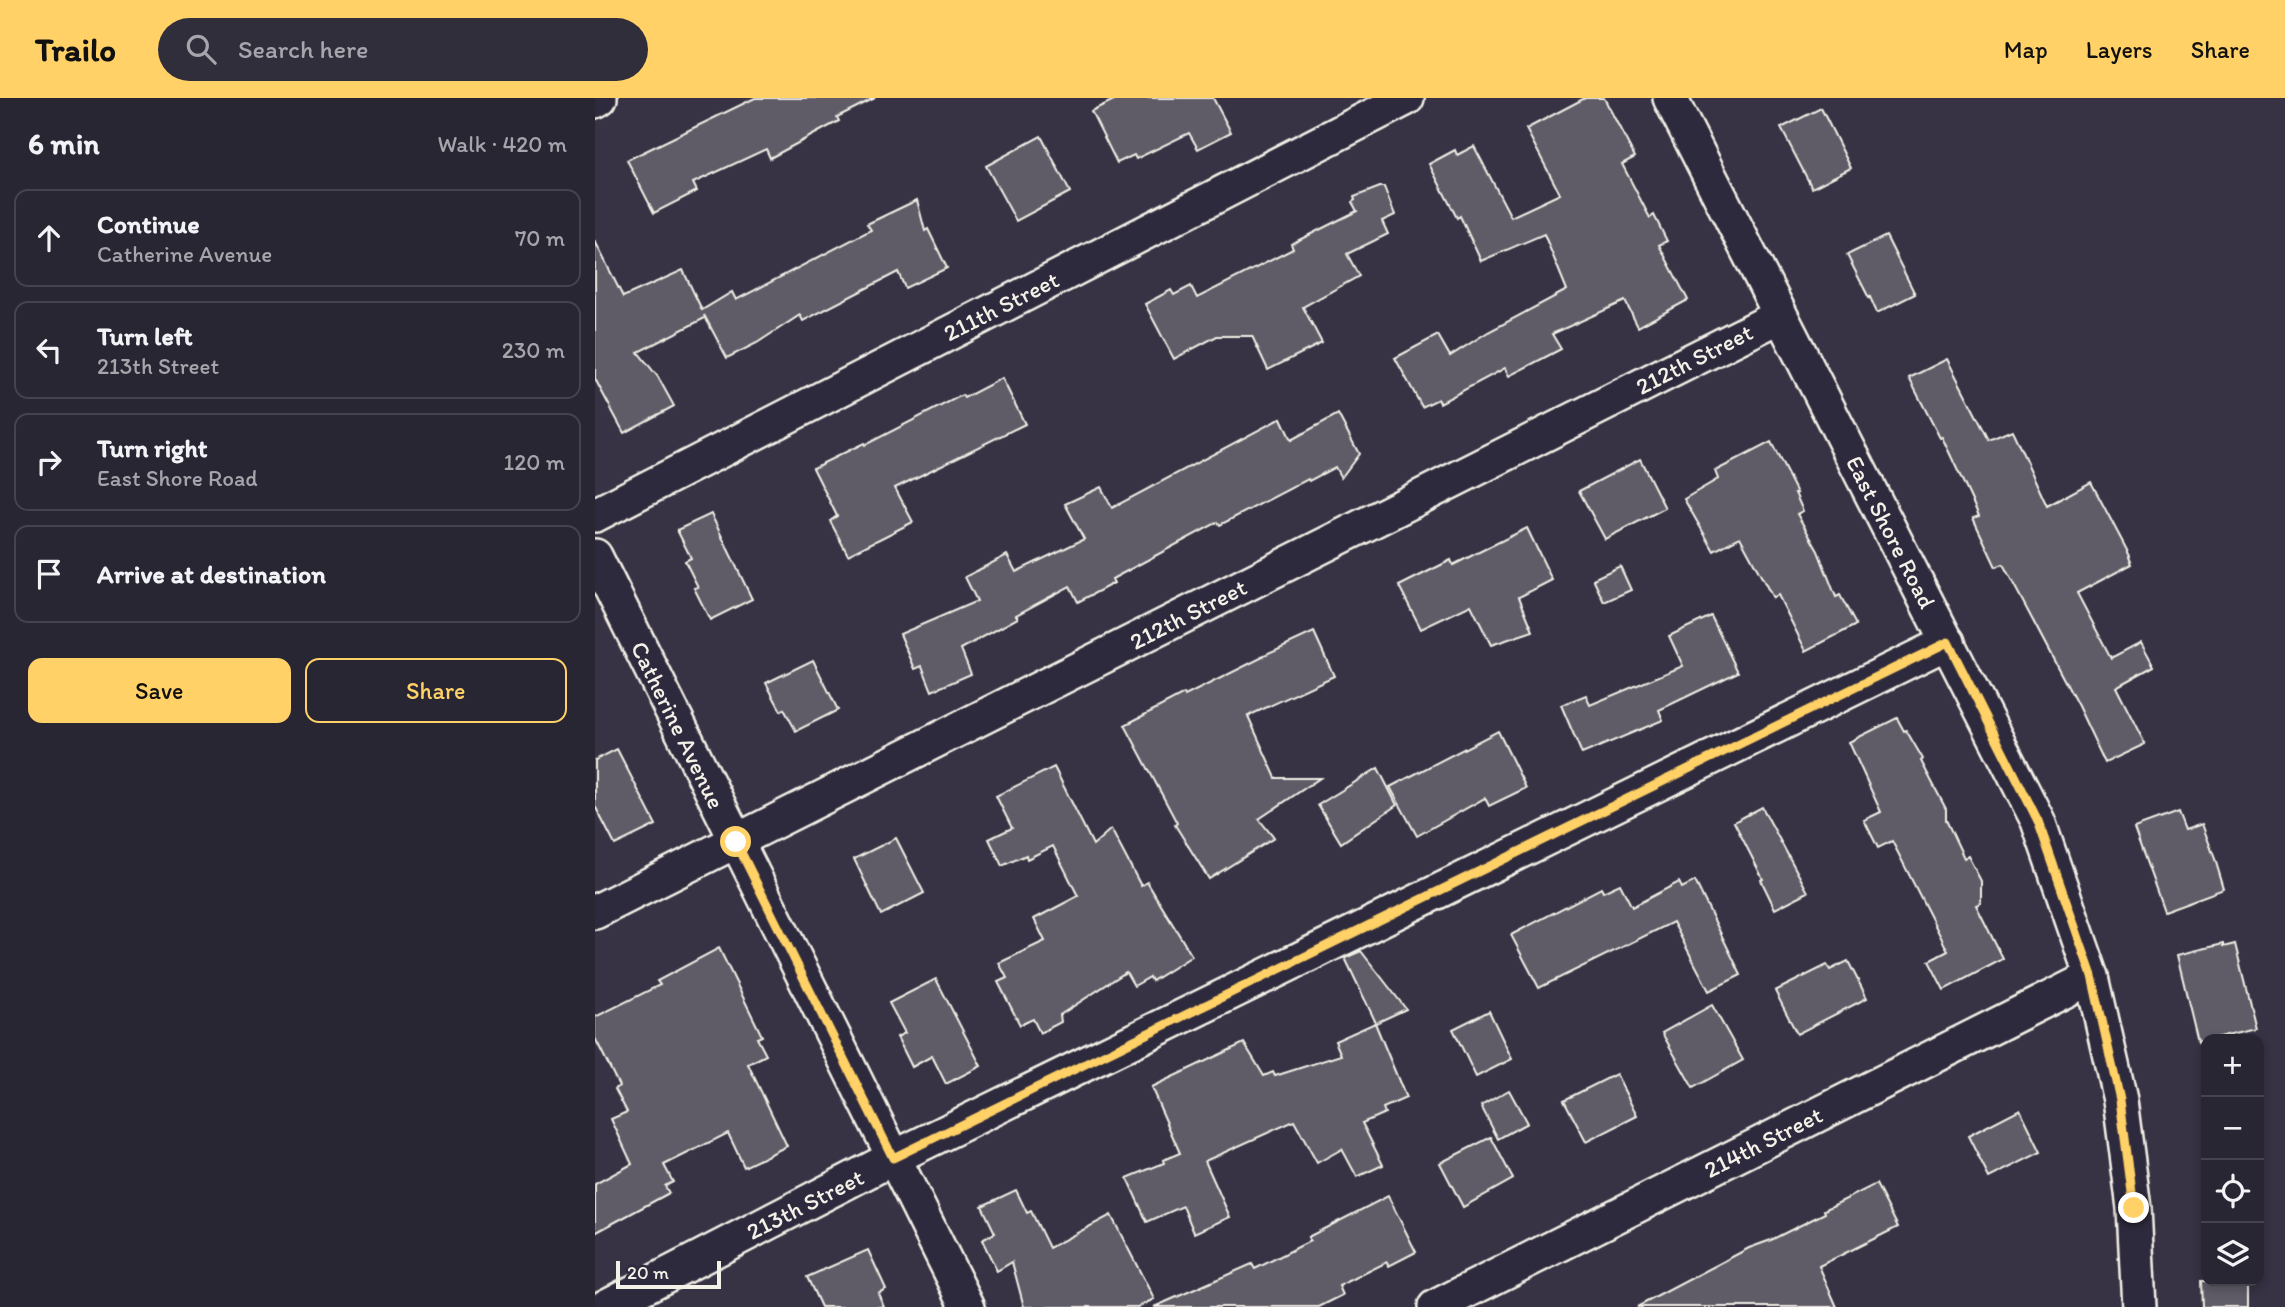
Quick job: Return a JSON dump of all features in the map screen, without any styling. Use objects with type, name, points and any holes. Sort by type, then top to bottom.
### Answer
[{"type":"street","points":[[595,101],[600,98]]},
{"type":"street","name":"211th Street","points":[[595,515],[1407,98]]},
{"type":"street","name":"East Shore Road","points":[[1670,98],[2038,821],[2092,976],[2122,1114],[2134,1208],[2139,1307]]},
{"type":"street","name":"212th Street","points":[[595,912],[1780,316]]},
{"type":"street","name":"Catherine Avenue","points":[[595,556],[968,1307]]},
{"type":"street","name":"213th Street","points":[[605,1307],[893,1158],[1948,642]]},
{"type":"street","name":"214th Street","points":[[1435,1307],[2092,976]]},
{"type":"building","points":[[755,98],[875,98],[837,117],[839,121],[770,158],[766,149],[693,183],[697,191],[654,213],[627,160]]},
{"type":"building","points":[[1118,98],[1213,98],[1231,132],[1198,149],[1189,133],[1136,159],[1134,155],[1117,163],[1091,111]]},
{"type":"building","points":[[1585,98],[1604,98],[1635,157],[1622,164],[1650,218],[1654,215],[1667,241],[1659,245],[1688,300],[1638,327],[1625,301],[1552,334],[1561,349],[1509,376],[1505,368],[1440,403],[1438,399],[1422,407],[1395,358],[1438,335],[1450,356],[1488,332],[1567,290],[1544,234],[1481,261],[1460,216],[1457,218],[1429,164],[1455,150],[1457,155],[1474,146],[1511,217],[1560,194],[1526,129]]},
{"type":"building","points":[[1821,108],[1851,168],[1812,188],[1781,128]]},
{"type":"building","points":[[1041,136],[1070,192],[1016,221],[986,166]]},
{"type":"building","points":[[1384,187],[1395,215],[1382,221],[1388,234],[1347,254],[1359,276],[1303,307],[1322,343],[1268,370],[1252,336],[1217,336],[1174,359],[1145,304],[1171,290],[1174,295],[1191,286],[1197,298],[1293,249],[1291,244],[1357,211],[1352,202],[1354,197]]},
{"type":"building","points":[[917,200],[925,231],[928,229],[947,268],[905,288],[898,272],[803,321],[800,315],[757,343],[727,358],[704,315],[705,318],[638,352],[658,377],[674,406],[624,433],[595,379],[595,241],[623,297],[683,270],[702,310],[732,292],[736,300],[871,230],[867,224]]},
{"type":"building","points":[[1886,236],[1915,294],[1877,313],[1847,255]]},
{"type":"building","points":[[1947,359],[1989,440],[2012,430],[2047,506],[2091,482],[2130,556],[2132,564],[2077,593],[2111,658],[2141,642],[2154,666],[2116,687],[2145,744],[2105,763],[2003,564],[1996,567],[1973,518],[1979,516],[1942,437],[1940,438],[1909,378]]},
{"type":"building","points":[[1002,378],[1025,424],[895,488],[913,522],[848,555],[830,521],[837,516],[813,468]]},
{"type":"building","points":[[1338,414],[1359,454],[1341,478],[1335,467],[1309,481],[1308,479],[1220,525],[1218,522],[1112,579],[1114,583],[1078,602],[1070,586],[961,649],[971,674],[932,691],[922,666],[915,669],[900,634],[977,601],[965,577],[1007,555],[1016,572],[1084,539],[1065,504],[1101,487],[1112,508],[1281,418],[1291,440]]},
{"type":"building","points":[[1771,442],[1797,493],[1803,511],[1797,514],[1818,551],[1836,597],[1840,595],[1856,625],[1806,651],[1778,595],[1773,598],[1740,537],[1714,551],[1684,499],[1718,479],[1715,471]]},
{"type":"building","points":[[1640,459],[1665,508],[1605,539],[1579,491]]},
{"type":"building","points":[[711,514],[752,599],[710,620],[694,588],[698,587],[685,561],[691,558],[677,530]]},
{"type":"building","points":[[1527,528],[1552,580],[1519,597],[1533,631],[1491,645],[1471,605],[1421,629],[1399,586],[1451,560],[1453,565]]},
{"type":"building","points":[[1620,566],[1631,590],[1604,602],[1593,579]]},
{"type":"building","points":[[1711,616],[1738,672],[1659,710],[1663,720],[1582,754],[1561,705],[1586,695],[1590,705],[1683,666],[1669,636]]},
{"type":"building","points":[[1314,632],[1334,676],[1248,716],[1276,778],[1320,778],[1259,819],[1274,838],[1209,879],[1175,825],[1177,823],[1125,725]]},
{"type":"building","points":[[813,660],[838,710],[796,731],[784,709],[781,711],[766,683]]},
{"type":"building","points":[[1897,718],[1923,759],[1921,761],[1946,809],[1946,820],[1964,858],[1968,856],[1981,881],[1981,903],[1976,905],[2003,959],[1944,990],[1929,961],[1948,951],[1892,841],[1878,848],[1864,820],[1881,812],[1849,742]]},
{"type":"building","points":[[1498,731],[1526,788],[1489,806],[1485,798],[1417,836],[1390,787]]},
{"type":"building","points":[[617,749],[656,825],[615,845],[595,806],[595,760]]},
{"type":"building","points":[[1054,767],[1093,845],[1111,829],[1141,886],[1147,882],[1192,956],[1152,981],[1150,977],[1134,986],[1126,972],[1060,1015],[1061,1022],[1040,1033],[1033,1019],[1020,1025],[998,982],[1007,978],[999,963],[1045,941],[1034,919],[1078,896],[1053,846],[1027,859],[1026,855],[1002,866],[989,839],[1012,828],[996,796]]},
{"type":"building","points":[[1378,768],[1397,805],[1341,843],[1318,805]]},
{"type":"building","points":[[1762,807],[1808,892],[1775,909],[1734,822]]},
{"type":"building","points":[[2178,812],[2185,830],[2202,824],[2224,889],[2164,911],[2134,828]]},
{"type":"building","points":[[896,838],[924,893],[881,915],[854,859]]},
{"type":"building","points":[[1695,881],[1741,975],[1709,991],[1673,922],[1539,988],[1511,935],[1601,888],[1603,892],[1620,884],[1632,907],[1679,882],[1682,888]]},
{"type":"building","points":[[2223,944],[2223,947],[2235,944],[2256,1028],[2231,1034],[2201,1034],[2201,1041],[2198,1042],[2177,955]]},
{"type":"building","points":[[719,948],[762,1036],[757,1038],[766,1055],[748,1064],[787,1146],[744,1167],[728,1133],[664,1165],[673,1182],[665,1186],[669,1193],[595,1233],[595,1184],[632,1164],[611,1119],[627,1112],[615,1089],[619,1086],[595,1038],[595,1017],[660,985],[657,981]]},
{"type":"building","points":[[1361,951],[1406,1009],[1376,1023],[1345,958]]},
{"type":"building","points":[[1848,961],[1867,998],[1797,1034],[1775,991],[1827,965],[1830,970]]},
{"type":"building","points":[[936,979],[981,1066],[946,1084],[932,1056],[912,1067],[897,1037],[905,1033],[889,1003]]},
{"type":"building","points":[[1712,1005],[1743,1060],[1693,1088],[1662,1033]]},
{"type":"building","points":[[1489,1011],[1512,1059],[1476,1077],[1453,1029]]},
{"type":"building","points":[[1375,1023],[1406,1098],[1383,1108],[1385,1113],[1362,1123],[1383,1165],[1357,1177],[1342,1149],[1317,1163],[1294,1121],[1205,1161],[1230,1217],[1194,1233],[1183,1206],[1147,1222],[1127,1178],[1164,1163],[1163,1160],[1180,1153],[1151,1087],[1244,1043],[1264,1076],[1273,1072],[1275,1076],[1341,1055],[1335,1041]]},
{"type":"building","points":[[1616,1074],[1637,1116],[1586,1142],[1564,1100]]},
{"type":"building","points":[[1509,1090],[1527,1123],[1498,1139],[1481,1106]]},
{"type":"building","points":[[2020,1109],[2041,1152],[1989,1178],[1968,1136]]},
{"type":"building","points":[[1491,1137],[1513,1179],[1463,1207],[1440,1163]]},
{"type":"building","points":[[1876,1184],[1898,1227],[1819,1266],[1837,1307],[1637,1307],[1749,1248],[1825,1213],[1824,1210]]},
{"type":"building","points":[[1016,1190],[1027,1213],[1031,1211],[1049,1248],[1111,1215],[1154,1299],[1138,1307],[1024,1307],[1012,1262],[997,1271],[982,1240],[995,1233],[982,1206]]},
{"type":"building","points":[[1388,1196],[1416,1252],[1389,1266],[1387,1262],[1339,1286],[1343,1295],[1319,1307],[1154,1307],[1252,1264],[1255,1269],[1310,1241],[1308,1237]]},
{"type":"building","points":[[868,1250],[886,1289],[878,1293],[884,1307],[821,1307],[807,1277]]},
{"type":"building","points":[[2201,1286],[2248,1286],[2248,1307],[2202,1307]]},
{"type":"route","points":[[736,842],[893,1158],[1948,642],[2038,821],[2092,976],[2120,1100],[2134,1208]]}]
